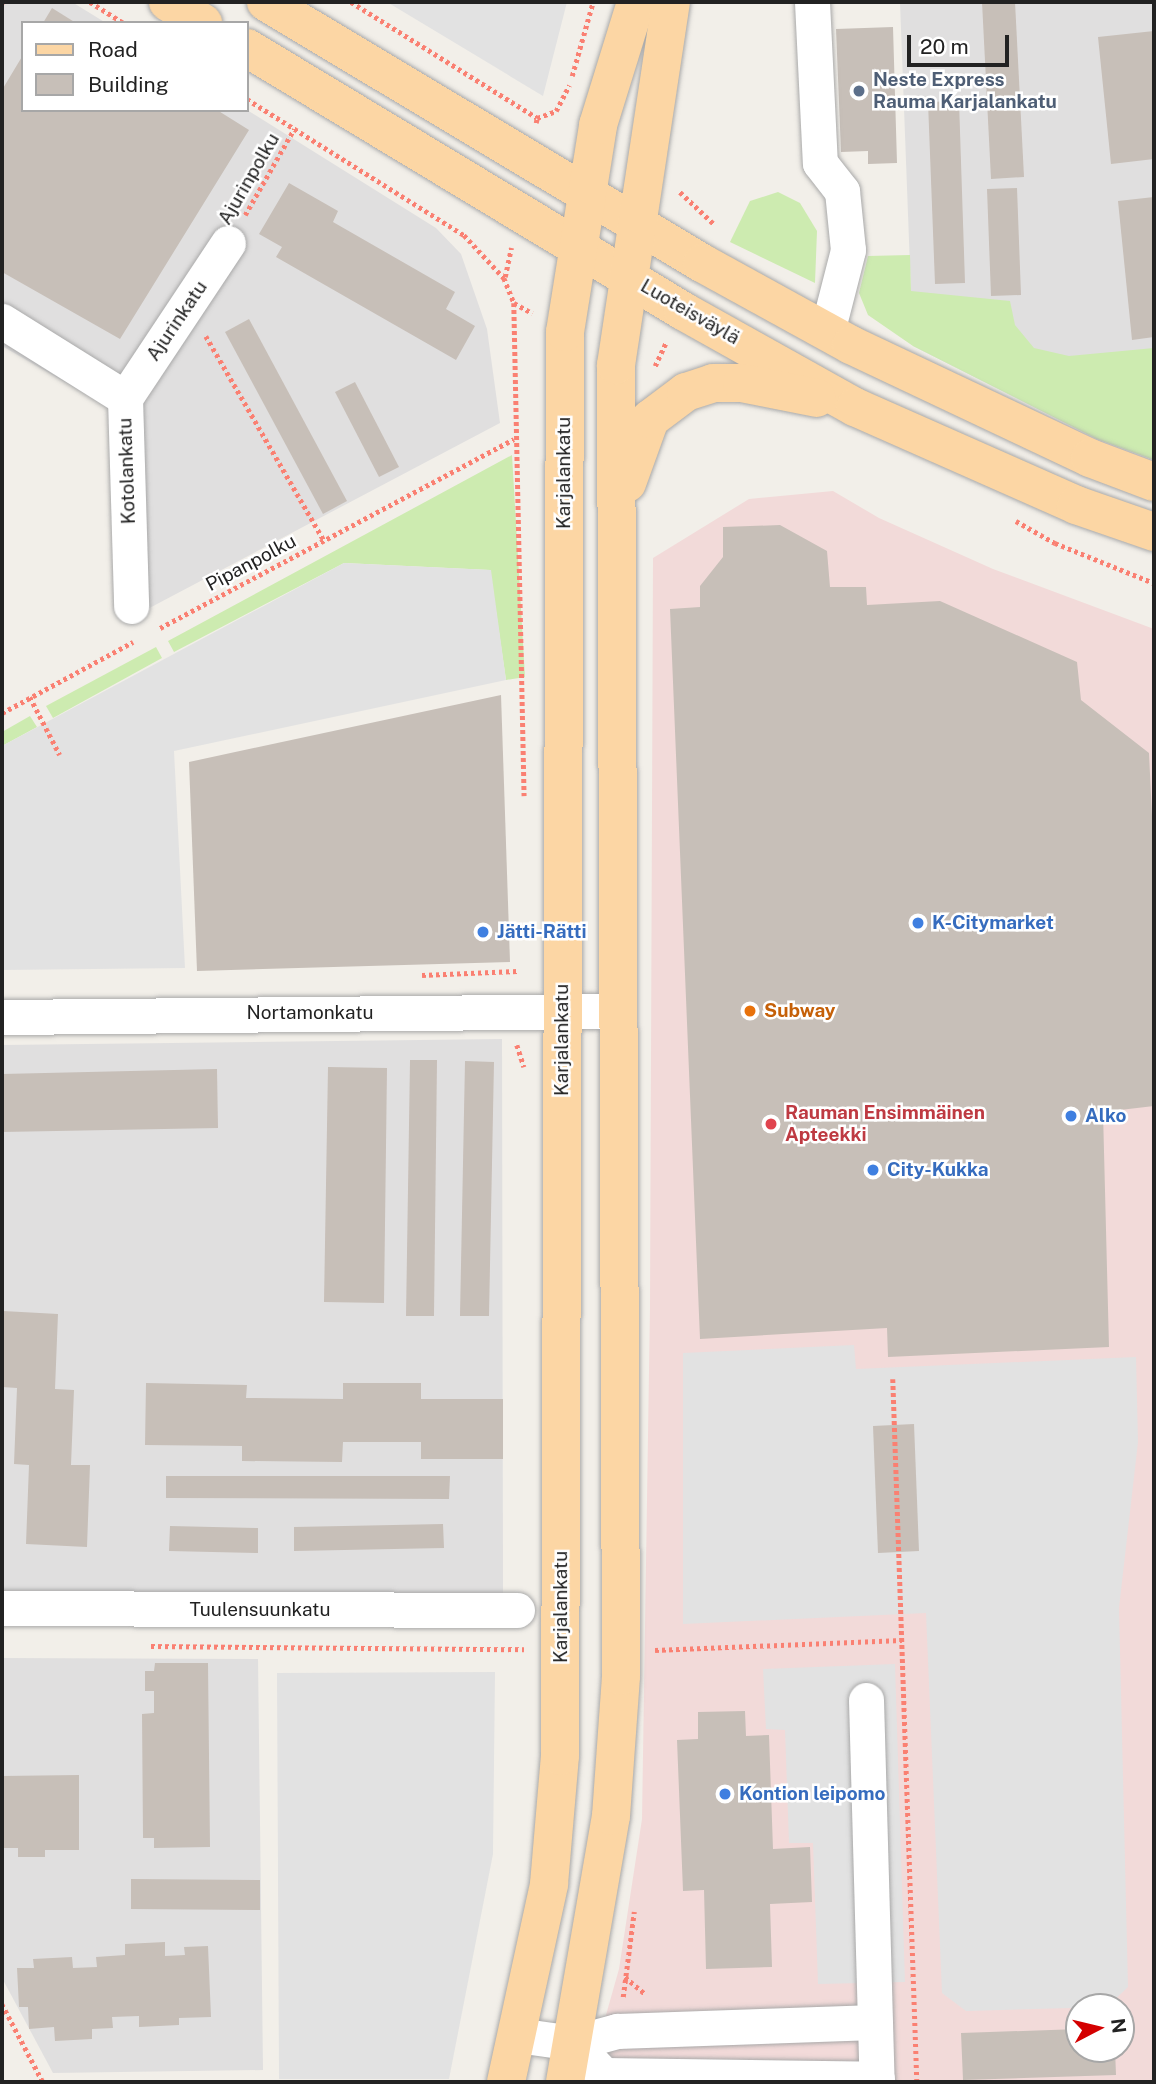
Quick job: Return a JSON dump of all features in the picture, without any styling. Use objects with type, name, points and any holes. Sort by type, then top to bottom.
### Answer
[{"type":"main road","points":[[168,2],[200,21]]},
{"type":"main road","points":[[266,2],[702,263],[827,332],[1090,458],[1154,482]]},
{"type":"main road","name":"Karjalankatu","points":[[506,2082],[549,1884],[560,1756],[537,1653],[562,1012],[565,332],[585,193],[598,125],[636,2]]},
{"type":"main road","points":[[565,2082],[611,1816],[621,1648],[616,365],[635,222],[671,2]]},
{"type":"main road","name":"Luoteisväylä","points":[[248,49],[682,310],[855,407],[1076,505],[1154,532]]},
{"type":"main road","points":[[615,522],[650,419],[686,392],[713,383],[742,383],[855,407]]},
{"type":"street","points":[[812,2],[820,163],[842,191],[848,250],[827,332]]},
{"type":"street","name":"Ajurinkatu","points":[[125,398],[228,243]]},
{"type":"street","name":"Kotolankatu","points":[[2,321],[125,398],[141,626]]},
{"type":"street","name":"Nortamonkatu","points":[[2,1017],[618,1012]]},
{"type":"street","name":"Tuulensuunkatu","points":[[2,1608],[521,1622]]},
{"type":"street","points":[[573,2043],[604,2075],[877,2081],[866,1700]]},
{"type":"street","points":[[517,2035],[573,2043],[617,2031],[875,2022]]},
{"type":"path","points":[[90,2],[121,21]]},
{"type":"path","points":[[351,2],[537,118]]},
{"type":"path","points":[[248,100],[464,235],[505,278],[514,303],[514,439],[524,807]]},
{"type":"path","name":"Ajurinpolku","points":[[228,243],[294,129]]},
{"type":"path","points":[[676,187],[690,206],[721,230],[702,263]]},
{"type":"path","points":[[188,305],[324,540]]},
{"type":"path","points":[[652,370],[682,310]]},
{"type":"path","name":"Pipanpolku","points":[[2,713],[141,626],[324,540],[514,439]]},
{"type":"path","points":[[1007,516],[1055,543],[1154,583]]},
{"type":"path","points":[[30,697],[60,755]]},
{"type":"path","points":[[524,1080],[516,1012],[517,971],[530,965]]},
{"type":"path","points":[[892,1379],[917,2082]]},
{"type":"path","points":[[139,1646],[537,1653],[521,1622]]},
{"type":"path","points":[[621,1648],[680,1652],[902,1640]]},
{"type":"path","points":[[2,2004],[43,2082]]},
{"type":"shaded area","points":[[2,2],[72,2],[103,21],[21,21],[21,112],[248,111],[436,228],[461,254],[487,329],[500,423],[140,613],[133,421],[2,346]]},
{"type":"shaded area","points":[[387,2],[567,2],[543,96]]},
{"type":"shaded area","points":[[900,2],[1154,2],[1154,460],[1097,439],[913,346]]},
{"type":"shaded area","points":[[833,491],[879,518],[993,569],[1154,629],[1154,2082],[587,2082],[619,1969],[642,1819],[650,1308],[653,558],[749,499]]},
{"type":"shaded area","points":[[344,563],[491,570],[506,680],[174,751],[185,968],[2,970],[2,746]]},
{"type":"shaded area","points":[[502,1039],[503,1595],[2,1594],[2,1045]]},
{"type":"shaded area","points":[[854,1345],[856,1369],[1136,1357],[1138,1442],[1119,1608],[1128,1987],[1122,1993],[1065,1993],[1065,2008],[966,2011],[942,1993],[926,1613],[683,1624],[683,1353]]},
{"type":"shaded area","points":[[2,1658],[258,1659],[263,2070],[53,2073],[2,1978]]},
{"type":"shaded area","points":[[895,1664],[905,1982],[818,1984],[813,1843],[789,1843],[785,1730],[766,1729],[763,1669]]},
{"type":"shaded area","points":[[495,1672],[493,1854],[449,2079],[279,2079],[277,1673]]},
{"type":"green space","points":[[778,192],[800,203],[817,231],[815,283],[730,242],[750,201]]},
{"type":"green space","points":[[910,255],[911,291],[1010,301],[1015,325],[1034,348],[1069,356],[1154,348],[1154,460],[1097,439],[913,346],[868,315],[859,293],[868,256]]},
{"type":"green space","points":[[512,455],[525,677],[506,680],[490,570],[344,563],[174,652],[168,641]]},
{"type":"green space","points":[[156,647],[162,658],[53,718],[46,706]]},
{"type":"green space","points":[[30,716],[37,727],[2,746],[2,732]]},
{"type":"building","points":[[982,2],[1015,2],[1024,177],[991,179]]},
{"type":"building","points":[[52,8],[73,21],[44,21]]},
{"type":"building","points":[[893,27],[897,163],[868,164],[868,151],[841,152],[836,29]]},
{"type":"building","points":[[1154,31],[1154,159],[1111,164],[1098,37]]},
{"type":"building","points":[[21,58],[21,112],[220,112],[249,130],[120,339],[2,272],[2,90]]},
{"type":"building","points":[[959,101],[965,283],[935,284],[928,102]]},
{"type":"building","points":[[289,183],[338,211],[333,222],[455,292],[446,309],[475,326],[456,360],[276,257],[282,247],[259,234]]},
{"type":"building","points":[[1017,188],[1021,295],[991,296],[987,189]]},
{"type":"building","points":[[1154,197],[1154,337],[1132,340],[1118,201]]},
{"type":"building","points":[[249,319],[347,501],[323,514],[225,332]]},
{"type":"building","points":[[355,382],[399,467],[379,477],[335,392]]},
{"type":"building","name":"K-Citymarket","points":[[780,525],[827,551],[830,587],[866,587],[867,605],[940,601],[1077,662],[1081,700],[1149,753],[1154,858],[1154,1106],[1103,1112],[1109,1347],[888,1357],[887,1328],[700,1339],[670,609],[700,607],[700,586],[723,557],[723,527]]},
{"type":"building","points":[[501,695],[510,962],[197,971],[189,762]]},
{"type":"building","points":[[410,1060],[437,1060],[434,1316],[406,1316]]},
{"type":"building","points":[[465,1061],[494,1062],[489,1316],[460,1316]]},
{"type":"building","points":[[328,1067],[387,1068],[384,1303],[324,1302]]},
{"type":"building","points":[[217,1069],[218,1128],[2,1132],[2,1074]]},
{"type":"building","points":[[3,1311],[58,1314],[55,1389],[74,1390],[71,1465],[90,1465],[87,1547],[26,1544],[29,1465],[14,1464],[17,1388],[2,1387]]},
{"type":"building","points":[[146,1383],[247,1385],[246,1398],[343,1399],[343,1383],[421,1383],[421,1399],[503,1399],[503,1459],[421,1459],[421,1442],[343,1442],[342,1462],[242,1461],[242,1446],[145,1445]]},
{"type":"building","points":[[914,1424],[919,1551],[878,1553],[873,1426]]},
{"type":"building","points":[[166,1476],[450,1476],[449,1499],[166,1498]]},
{"type":"building","points":[[443,1524],[444,1548],[294,1551],[294,1527]]},
{"type":"building","points":[[170,1526],[258,1528],[258,1553],[169,1551]]},
{"type":"building","points":[[155,1663],[208,1663],[210,1847],[154,1848],[154,1838],[143,1838],[142,1714],[154,1713],[154,1691],[145,1691],[145,1671],[154,1671]]},
{"type":"building","name":"Kontion leipomo","points":[[745,1711],[746,1736],[769,1735],[773,1849],[810,1847],[812,1902],[770,1904],[772,1967],[706,1969],[704,1890],[683,1891],[677,1740],[698,1739],[698,1712]]},
{"type":"building","points":[[79,1775],[79,1850],[45,1850],[45,1857],[18,1857],[18,1848],[2,1848],[2,1776]]},
{"type":"building","points":[[131,1879],[260,1880],[260,1910],[131,1909]]},
{"type":"building","points":[[165,1942],[165,1956],[185,1955],[184,1947],[208,1946],[211,2017],[179,2018],[179,2025],[139,2027],[139,2016],[112,2017],[113,2028],[92,2029],[92,2039],[55,2041],[54,2027],[29,2029],[28,2007],[19,2007],[17,1968],[34,1968],[33,1959],[72,1957],[73,1968],[97,1967],[96,1957],[125,1955],[125,1944]]},
{"type":"building","points":[[1065,2029],[1065,2063],[1116,2063],[1116,2075],[963,2080],[961,2033]]},
{"type":"place","name":"Neste Express Rauma Karjalankatu","points":[[859,91]]},
{"type":"place","name":"K-Citymarket","points":[[918,923]]},
{"type":"place","name":"Jätti-Rätti","points":[[483,932]]},
{"type":"place","name":"Subway","points":[[750,1011]]},
{"type":"place","name":"Alko","points":[[1071,1116]]},
{"type":"place","name":"Rauman Ensimmäinen Apteekki","points":[[771,1124]]},
{"type":"place","name":"City-Kukka","points":[[873,1170]]},
{"type":"place","name":"Kontion leipomo","points":[[725,1794]]}]
